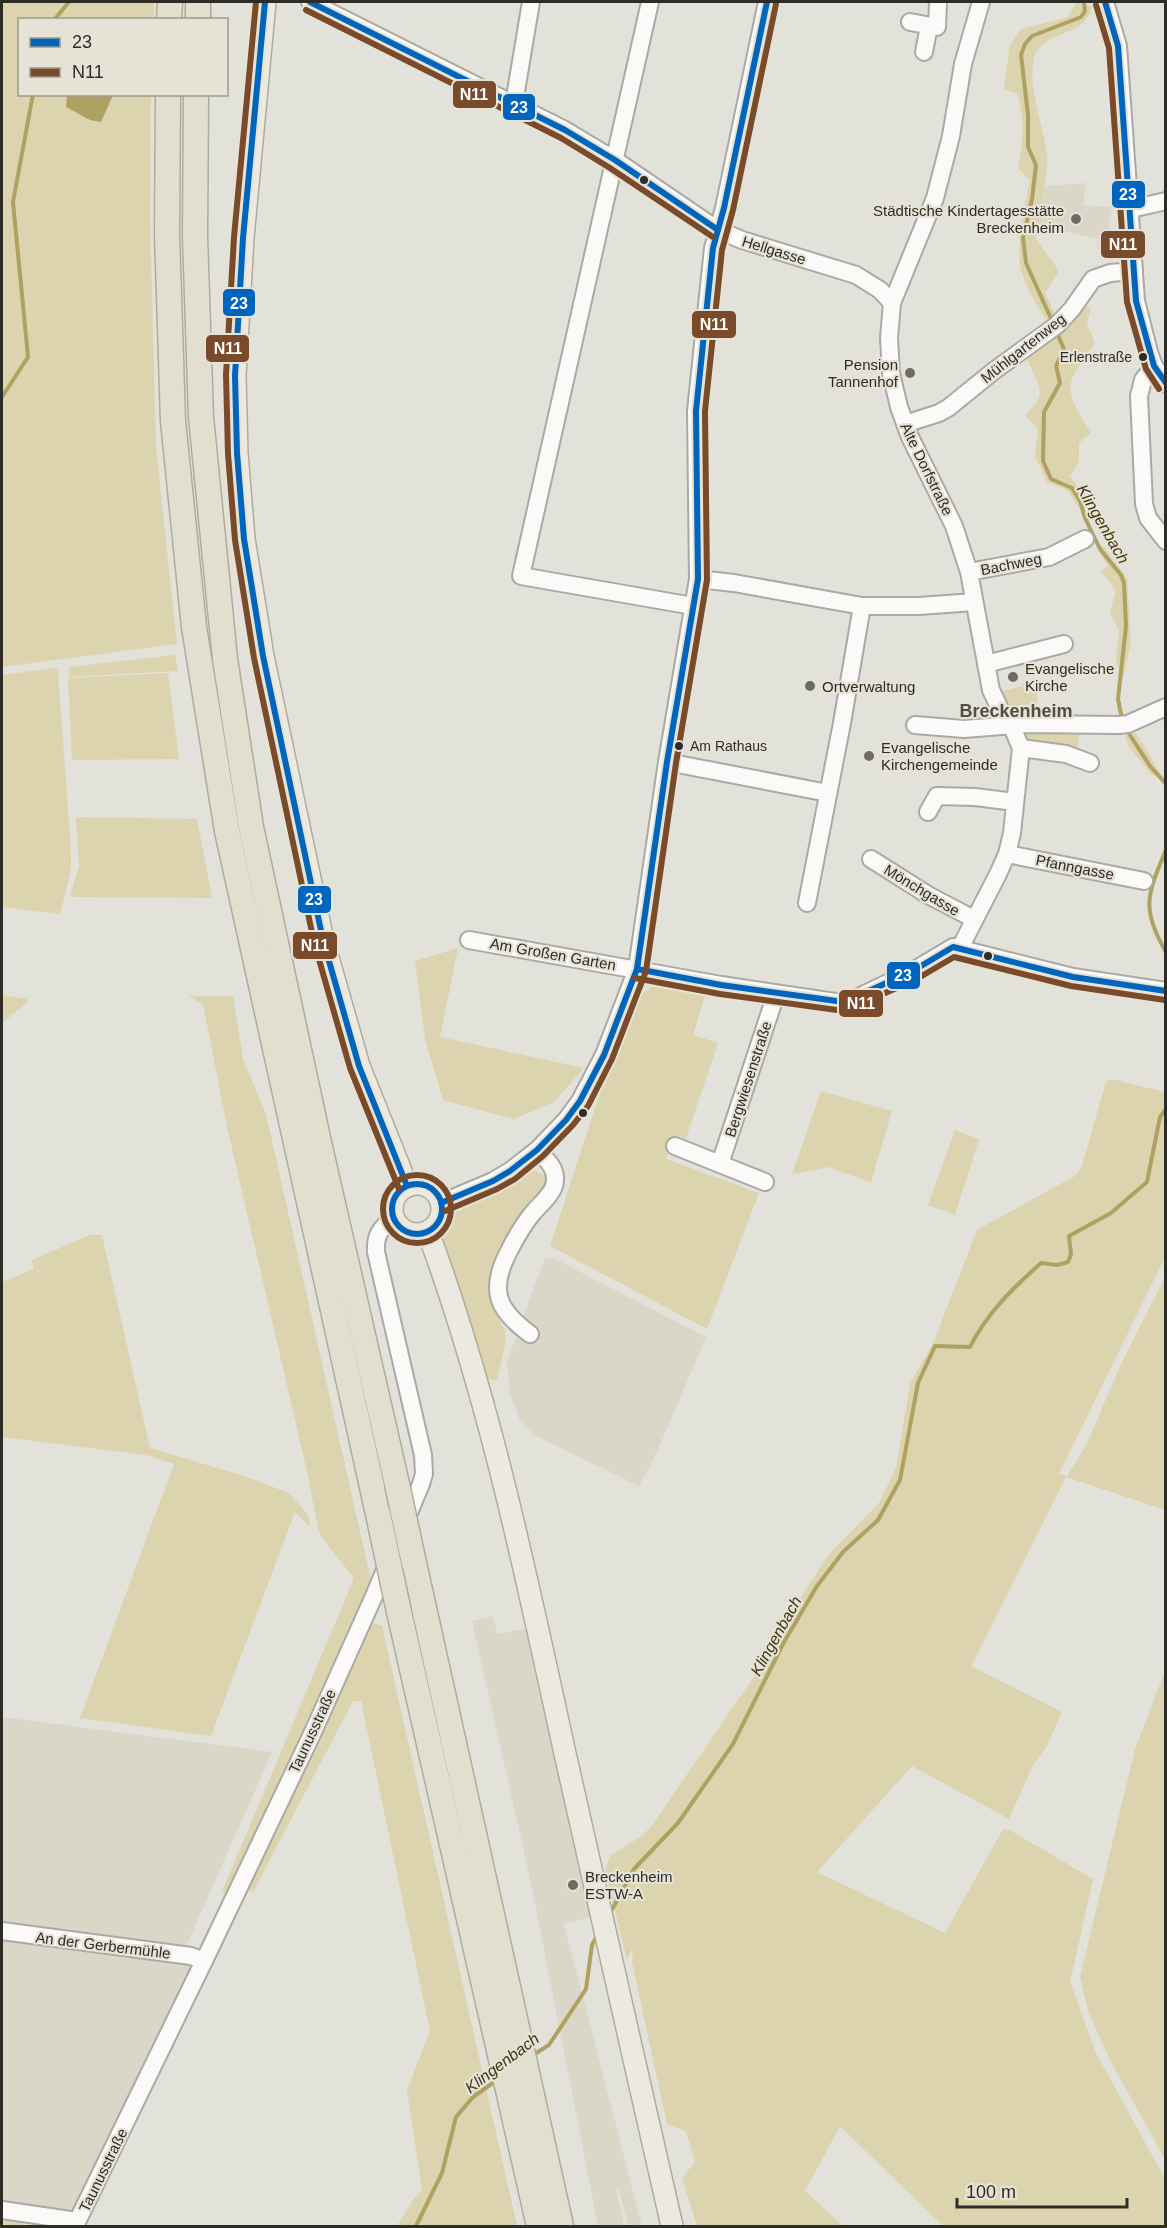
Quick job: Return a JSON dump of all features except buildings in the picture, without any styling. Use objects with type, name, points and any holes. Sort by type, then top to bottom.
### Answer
[{"type":"highway","points":[[169,18],[170,2]]},
{"type":"highway","points":[[198,2],[198,18]]},
{"type":"highway","points":[[168,96],[167,234],[173,421],[194,627],[227,831],[399,1612],[510,2050]]},
{"type":"highway","points":[[196,96],[195,236],[201,417],[220,628],[251,827],[322,1158],[414,1563],[518,2086],[539,2226]]},
{"type":"highway","points":[[518,2086],[561,2226]]},
{"type":"main road","points":[[265,2],[243,238],[235,376],[237,453],[244,539],[263,656],[306,866],[339,1002],[359,1066],[407,1186]]},
{"type":"main road","points":[[424,1185],[437,1195],[441,1203],[440,1220],[428,1232],[412,1234],[404,1231],[394,1219],[392,1212],[394,1200],[407,1186],[424,1185]]},
{"type":"main road","points":[[428,1232],[454,1302],[484,1401],[514,1524],[672,2226]]},
{"type":"street","name":"Hellgasse","points":[[310,2],[566,130],[615,160],[718,230],[742,240],[856,275],[880,290],[892,303]]},
{"type":"street","points":[[514,103],[531,2]]},
{"type":"street","points":[[650,2],[521,576],[693,606]]},
{"type":"street","points":[[441,1203],[493,1181],[510,1171],[537,1150],[566,1120],[591,1082],[615,1031],[637,969],[698,579],[696,411],[713,248],[724,208],[766,2]]},
{"type":"street","points":[[910,22],[937,27],[938,2]]},
{"type":"street","name":"Alte Dorfstraße","points":[[960,948],[1007,854],[1012,833],[1021,748],[991,690],[969,572],[954,526],[905,424],[891,373],[889,338],[892,303],[935,198],[951,136],[963,64],[981,2]]},
{"type":"street","points":[[1104,2],[1118,45],[1140,324],[1154,366],[1166,384]]},
{"type":"street","points":[[924,52],[929,26]]},
{"type":"street","points":[[1131,209],[1166,201]]},
{"type":"street","name":"Mühlgartenweg","points":[[905,424],[948,408],[1054,327],[1072,309],[1093,279],[1110,273],[1134,270]]},
{"type":"street","points":[[1154,366],[1143,380],[1139,396],[1144,504],[1148,518],[1166,541]]},
{"type":"street","name":"Bachweg","points":[[969,572],[1049,557],[1085,539]]},
{"type":"street","points":[[698,579],[734,583],[862,606],[919,606],[974,602]]},
{"type":"street","points":[[807,903],[862,606]]},
{"type":"street","points":[[986,664],[1064,644]]},
{"type":"street","points":[[915,725],[964,729],[1012,727],[1027,724],[1124,725],[1166,707]]},
{"type":"street","points":[[1021,748],[1066,754],[1090,763]]},
{"type":"street","points":[[668,762],[828,793]]},
{"type":"street","points":[[928,812],[937,796],[975,797],[1015,802]]},
{"type":"street","name":"Pfanngasse","points":[[1007,854],[1144,880]]},
{"type":"street","name":"Mönchgasse","points":[[872,859],[928,895],[974,919]]},
{"type":"street","name":"Am Großen Garten","points":[[469,940],[637,969]]},
{"type":"street","points":[[637,969],[776,994],[835,1002],[850,1001],[911,972],[947,949],[960,948],[1073,977],[1166,992]]},
{"type":"street","name":"Bergwiesenstraße","points":[[720,1164],[776,994]]},
{"type":"street","points":[[675,1146],[765,1182]]},
{"type":"street","points":[[530,1334],[506,1314],[500,1303],[497,1289],[498,1276],[523,1224],[555,1186],[555,1173],[537,1150]]},
{"type":"street","name":"Taunusstraße","points":[[76,2224],[204,1961],[365,1617],[421,1484],[424,1474],[423,1455],[376,1252],[378,1234],[387,1223],[394,1219]]},
{"type":"street","name":"An der Gerbermühle","points":[[2,1931],[191,1956],[204,1961]]},
{"type":"street","points":[[2,2210],[76,2224]]},
{"type":"shaded area","points":[[2,2],[154,2],[154,18],[18,18],[18,96],[151,96],[150,216],[156,447],[177,644],[2,667]]},
{"type":"shaded area","points":[[1076,2],[1092,6],[1088,17],[1081,24],[1038,49],[1032,70],[1034,94],[1047,155],[1040,210],[1045,212],[1036,239],[1059,271],[1045,293],[1056,317],[1048,322],[1027,287],[1020,264],[1021,234],[1030,181],[1018,168],[1023,130],[1017,93],[1004,89],[1010,44],[1021,29],[1068,17]]},
{"type":"shaded area","points":[[67,96],[113,96],[101,122],[90,120],[66,107]]},
{"type":"shaded area","name":"Städtische Kindertagesstätte Breckenheim","points":[[1086,183],[1083,205],[1112,207],[1107,250],[1097,248],[1098,239],[1041,226],[1045,212],[1040,210],[1045,186]]},
{"type":"shaded area","points":[[1083,305],[1091,309],[1087,323],[1095,343],[1077,369],[1070,387],[1075,406],[1091,433],[1079,443],[1079,462],[1070,476],[1084,496],[1086,507],[1079,508],[1068,491],[1047,482],[1035,456],[1038,429],[1025,415],[1040,395],[1038,383],[1027,359],[1069,323]]},
{"type":"shaded area","points":[[1102,545],[1127,578],[1131,643],[1123,677],[1116,661],[1119,631],[1110,612],[1116,590],[1101,572],[1108,566],[1097,548]]},
{"type":"shaded area","points":[[175,655],[178,671],[69,677],[69,667]]},
{"type":"shaded area","points":[[54,668],[58,671],[71,851],[71,869],[60,914],[2,907],[2,675]]},
{"type":"shaded area","points":[[168,673],[179,759],[72,760],[68,678]]},
{"type":"shaded area","points":[[1032,680],[1038,702],[1032,712],[1015,710],[1004,702],[999,692],[1023,686],[1024,682]]},
{"type":"shaded area","points":[[1028,728],[1080,731],[1077,751],[1026,744],[1023,733]]},
{"type":"shaded area","points":[[1136,733],[1162,776],[1152,775],[1129,747],[1125,736]]},
{"type":"shaded area","points":[[76,817],[197,819],[212,898],[70,897],[79,866]]},
{"type":"shaded area","points":[[458,948],[440,1037],[584,1068],[554,1102],[514,1119],[443,1100],[425,1039],[415,961]]},
{"type":"shaded area","points":[[660,981],[707,989],[693,1035],[718,1043],[686,1138],[675,1135],[666,1159],[759,1193],[707,1329],[550,1246],[599,1096],[638,997]]},
{"type":"shaded area","points":[[2,995],[27,999],[28,1002],[2,1023]]},
{"type":"shaded area","points":[[188,996],[233,996],[243,1059],[266,1114],[372,1585],[230,1894],[222,1892],[354,1578],[322,1538],[318,1528],[228,1131],[203,1004]]},
{"type":"shaded area","points":[[1111,1079],[1165,1092],[1165,1257],[1059,1474],[1067,1476],[1086,1446],[1120,1366],[1165,1277],[1165,1510],[1066,1477],[971,1666],[1062,1712],[1047,1746],[1033,1765],[1009,1819],[912,1766],[817,1872],[945,1933],[1003,1829],[1013,1832],[1093,1879],[1070,1982],[1096,2053],[1165,2179],[1165,2226],[943,2226],[840,2126],[805,2191],[843,2226],[697,2226],[682,2178],[695,2162],[686,2131],[667,2124],[632,1962],[633,1948],[627,1960],[605,1869],[611,1855],[640,1837],[651,1827],[762,1665],[829,1554],[879,1503],[896,1468],[910,1384],[934,1341],[977,1230],[1075,1176],[1081,1169],[1106,1082]]},
{"type":"shaded area","points":[[821,1091],[892,1111],[871,1182],[828,1167],[792,1174]]},
{"type":"shaded area","points":[[955,1130],[979,1139],[955,1215],[928,1205]]},
{"type":"shaded area","points":[[534,1170],[545,1176],[548,1183],[500,1251],[490,1279],[490,1298],[506,1335],[497,1381],[483,1377],[444,1247],[443,1226],[457,1210]]},
{"type":"shaded area","points":[[90,1235],[102,1235],[150,1448],[244,1476],[289,1493],[308,1515],[310,1527],[295,1512],[211,1736],[80,1718],[174,1464],[146,1455],[2,1437],[2,1282],[34,1269],[32,1260]]},
{"type":"shaded area","points":[[549,1258],[706,1337],[657,1452],[639,1486],[534,1435],[520,1421],[510,1393],[507,1362],[544,1260]]},
{"type":"shaded area","points":[[493,1616],[497,1634],[528,1628],[594,1916],[564,1924],[642,2226],[629,2226],[618,2187],[616,2187],[624,2226],[598,2226],[531,1883],[472,1621]]},
{"type":"shaded area","points":[[370,1622],[382,1626],[517,2226],[397,2226],[422,2190],[407,2090],[430,2031],[361,1701],[353,1701],[253,1892],[246,1889]]},
{"type":"shaded area","points":[[1165,1671],[1165,2159],[1112,2064],[1089,2014],[1080,1977],[1135,1749]]},
{"type":"shaded area","points":[[2,1717],[272,1752],[180,1960],[196,1967],[75,2215],[2,2206]]},
{"type":"shaded area","points":[[2,2215],[21,2217],[23,2226],[2,2226]]},
{"type":"waterway","points":[[56,18],[69,2]]},
{"type":"waterway","name":"Klingenbach","points":[[1053,323],[1026,263],[1023,238],[1032,199],[1036,165],[1028,147],[1028,115],[1021,55],[1025,44],[1032,36],[1081,17],[1085,11],[1084,2]]},
{"type":"waterway","points":[[2,397],[28,357],[13,202],[33,96]]},
{"type":"waterway","name":"Klingenbach","points":[[1057,333],[1064,349],[1056,366],[1060,383],[1044,412],[1043,461],[1051,479],[1072,488],[1080,501],[1085,518],[1100,549],[1121,575],[1124,583],[1126,626],[1118,699],[1122,719]]},
{"type":"waterway","name":"Klingenbach","points":[[1126,729],[1150,766],[1166,784]]},
{"type":"waterway","name":"Klingenbach","points":[[1166,850],[1151,890],[1150,901],[1152,924],[1166,952]]},
{"type":"waterway","name":"Klingenbach","points":[[609,1915],[634,1869],[678,1823],[733,1744],[784,1642],[817,1586],[843,1552],[878,1520],[900,1480],[918,1383],[935,1346],[970,1347],[984,1323],[1001,1302],[1041,1263],[1057,1265],[1068,1262],[1071,1254],[1069,1236],[1111,1213],[1147,1182],[1160,1117],[1166,1109]]},
{"type":"waterway","name":"Klingenbach","points":[[533,2055],[549,2045],[586,1989],[592,1945],[598,1934]]},
{"type":"waterway","name":"Klingenbach","points":[[416,2226],[442,2173],[456,2117],[473,2097],[497,2080]]},
{"type":"transit line","name":"N11","points":[[256,2],[234,237],[226,375],[228,454],[235,540],[254,658],[314,942],[350,1068],[399,1189]]},
{"type":"transit line","name":"23","points":[[265,2],[243,238],[235,376],[237,453],[244,539],[263,656],[323,940],[359,1066],[407,1186]]},
{"type":"transit line","name":"23","points":[[310,2],[565,130],[615,160],[718,230]]},
{"type":"transit line","name":"23","points":[[441,1203],[493,1181],[510,1171],[537,1150],[566,1120],[580,1101],[604,1055],[637,969],[667,762],[698,579],[696,411],[713,248],[724,208],[767,2]]},
{"type":"transit line","name":"23","points":[[1105,2],[1118,46],[1136,301],[1154,366],[1166,383]]},
{"type":"transit line","name":"N11","points":[[445,1211],[515,1179],[543,1156],[573,1125],[588,1106],[612,1059],[646,971],[676,763],[707,580],[705,411],[722,250],[733,210],[776,4]]},
{"type":"transit line","name":"N11","points":[[1096,5],[1109,48],[1127,302],[1146,369],[1159,389]]},
{"type":"transit line","name":"N11","points":[[306,10],[561,138],[713,237]]},
{"type":"transit line","name":"23","points":[[637,969],[721,985],[844,1002],[911,972],[953,947],[1073,977],[1166,991]]},
{"type":"transit line","name":"N11","points":[[635,978],[720,994],[844,1011],[915,980],[954,957],[1071,986],[1165,1000]]},
{"type":"transit line","name":"N11","points":[[417,1175],[430,1178],[441,1185],[448,1196],[451,1209],[448,1222],[441,1233],[430,1240],[417,1243],[404,1240],[393,1233],[386,1222],[383,1209],[386,1196],[393,1185],[404,1178],[417,1175]]},
{"type":"transit line","name":"23","points":[[417,1184],[431,1188],[438,1195],[442,1209],[438,1223],[431,1230],[417,1234],[403,1230],[396,1223],[392,1209],[396,1195],[403,1188],[417,1184]]},
{"type":"place","name":"Städtische Kindertagesstätte Breckenheim","points":[[1076,219]]},
{"type":"place","name":"Erlenstraße","points":[[1143,357]]},
{"type":"place","name":"Pension Tannenhof","points":[[910,373]]},
{"type":"place","name":"Evangelische Kirche","points":[[1013,677]]},
{"type":"place","name":"Ortverwaltung","points":[[810,686]]},
{"type":"place","name":"Am Rathaus","points":[[679,746]]},
{"type":"place","name":"Evangelische Kirchengemeinde","points":[[869,756]]},
{"type":"place","name":"Breckenheim ESTW-A","points":[[573,1885]]},
{"type":"district","name":"Breckenheim","points":[[1016,711]]}]
